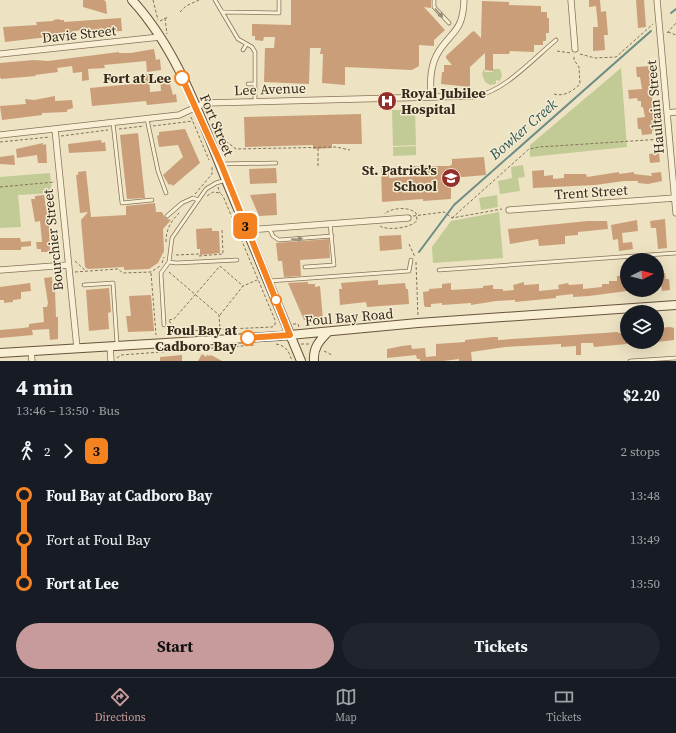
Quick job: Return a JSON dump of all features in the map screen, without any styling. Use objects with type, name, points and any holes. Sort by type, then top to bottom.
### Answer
[{"type":"main road","name":"Fort Street","points":[[132,0],[164,36],[221,164],[246,230],[269,281],[301,361]]},
{"type":"main road","name":"Foul Bay Road","points":[[0,353],[290,335],[418,323],[676,305]]},
{"type":"main road","points":[[314,361],[314,351],[328,332]]},
{"type":"street","points":[[431,96],[430,78],[434,60],[439,51],[457,31],[463,16],[464,0]]},
{"type":"street","points":[[571,0],[575,51]]},
{"type":"street","name":"Haultain Street","points":[[658,0],[676,213]]},
{"type":"street","name":"Davie Street","points":[[0,54],[164,36]]},
{"type":"street","name":"Lee Avenue","points":[[0,135],[179,115],[205,103],[473,96]]},
{"type":"street","points":[[667,113],[676,112]]},
{"type":"street","name":"Bourchier Street","points":[[55,129],[77,348]]},
{"type":"street","name":"Trent Street","points":[[509,210],[675,198]]},
{"type":"street","points":[[246,230],[408,218]]},
{"type":"street","points":[[0,270],[68,265]]},
{"type":"street","points":[[111,361],[114,346]]},
{"type":"street","points":[[31,351],[32,361]]},
{"type":"lane","points":[[215,0],[224,12],[238,39],[254,50],[255,101]]},
{"type":"lane","points":[[224,12],[278,13],[279,0]]},
{"type":"lane","points":[[434,0],[434,7],[449,23]]},
{"type":"lane","points":[[220,17],[226,17]]},
{"type":"lane","points":[[230,34],[234,33]]},
{"type":"lane","points":[[473,96],[486,94],[501,88],[556,40]]},
{"type":"lane","points":[[244,50],[246,45]]},
{"type":"lane","points":[[249,67],[255,67]]},
{"type":"lane","points":[[248,84],[255,84]]},
{"type":"lane","points":[[147,119],[156,161],[166,193]]},
{"type":"lane","points":[[114,123],[122,203],[152,200]]},
{"type":"lane","points":[[221,164],[276,163]]},
{"type":"lane","points":[[164,325],[161,273],[169,262],[168,254],[172,238],[187,219],[198,200],[211,185],[226,180]]},
{"type":"lane","points":[[167,216],[182,203],[193,198],[198,200]]},
{"type":"lane","points":[[305,267],[334,265],[330,223]]},
{"type":"lane","points":[[270,228],[273,236],[279,240],[332,236]]},
{"type":"lane","points":[[439,270],[676,253]]},
{"type":"lane","points":[[169,262],[176,263],[237,260]]},
{"type":"lane","points":[[269,281],[409,271],[411,260]]},
{"type":"lane","points":[[84,285],[113,283],[114,346]]},
{"type":"lane","points":[[630,361],[676,358]]},
{"type":"path","points":[[180,12],[186,6],[199,0]]},
{"type":"path","points":[[159,22],[168,17]]},
{"type":"path","points":[[164,36],[165,18]]},
{"type":"path","points":[[557,51],[575,51],[595,58],[616,57],[659,21]]},
{"type":"path","points":[[661,40],[676,23]]},
{"type":"path","points":[[668,32],[676,35]]},
{"type":"path","points":[[554,94],[560,95],[569,92],[580,84],[579,67],[574,60],[575,51]]},
{"type":"path","points":[[0,142],[193,121],[213,171],[212,174],[196,190],[193,198]]},
{"type":"path","points":[[218,135],[236,149],[338,147],[350,150]]},
{"type":"path","points":[[452,218],[529,149],[539,147],[644,142],[670,138]]},
{"type":"path","points":[[318,148],[318,166]]},
{"type":"path","points":[[0,187],[60,182]]},
{"type":"path","points":[[169,320],[174,327],[185,331],[220,329],[241,330],[272,327],[275,325],[275,320],[222,196],[220,193],[213,192],[205,198]]},
{"type":"path","points":[[417,215],[444,212],[452,218],[503,209],[509,210]]},
{"type":"path","points":[[69,272],[118,269],[122,274],[151,272],[161,265],[168,254],[166,232],[173,220],[182,210]]},
{"type":"path","points":[[168,254],[223,254],[222,230]]},
{"type":"path","points":[[409,244],[416,260],[418,323]]},
{"type":"path","points":[[67,256],[86,271]]},
{"type":"path","points":[[161,265],[219,315]]},
{"type":"path","points":[[155,321],[174,319],[220,266],[243,286]]},
{"type":"path","points":[[151,272],[157,343]]},
{"type":"path","points":[[220,329],[219,315],[243,286],[258,279]]},
{"type":"path","points":[[276,344],[283,346],[288,350],[292,361]]},
{"type":"path","points":[[116,361],[120,355],[240,348],[257,345]]},
{"type":"green space","points":[[621,68],[627,147],[530,157],[530,145]]},
{"type":"green space","points":[[484,69],[485,72],[493,72],[493,69],[500,69],[502,75],[500,81],[496,80],[496,84],[490,85],[485,82],[482,74]]},
{"type":"green space","points":[[392,110],[415,110],[416,145],[393,146]]},
{"type":"green space","points":[[416,146],[416,155],[393,156],[393,147]]},
{"type":"green space","points":[[523,165],[525,177],[518,178],[520,191],[500,194],[498,181],[512,178],[511,167]]},
{"type":"green space","points":[[50,173],[52,193],[18,195],[21,227],[0,228],[0,177]]},
{"type":"green space","points":[[497,195],[498,207],[481,210],[479,198]]},
{"type":"green space","points":[[499,212],[503,258],[433,263],[432,247],[451,221]]},
{"type":"building","points":[[83,0],[104,0],[106,2],[107,14],[83,7]]},
{"type":"building","points":[[291,0],[431,0],[431,8],[424,7],[445,30],[434,40],[434,46],[419,45],[419,66],[412,70],[345,67],[345,85],[322,83],[323,54],[320,54],[321,48],[310,48],[309,84],[264,82],[265,48],[274,48],[275,37],[264,37],[263,41],[255,40],[255,36],[252,36],[252,24],[291,25]]},
{"type":"building","points":[[589,0],[600,0],[601,12],[606,11],[608,35],[604,35],[605,50],[593,51],[593,27],[598,27],[596,6],[589,7]]},
{"type":"building","points":[[636,0],[644,0],[646,27],[638,28]]},
{"type":"building","points":[[482,1],[509,2],[509,5],[541,6],[541,12],[547,12],[547,18],[549,18],[549,33],[546,33],[546,41],[543,41],[543,45],[534,45],[534,52],[510,51],[509,54],[493,54],[493,71],[485,70],[485,53],[470,67],[470,87],[441,84],[444,65],[452,65],[446,56],[472,32],[474,31],[481,38]]},
{"type":"building","points":[[121,18],[122,31],[73,31],[73,34],[5,42],[3,27],[37,25],[36,22],[54,21],[53,20],[59,19],[64,20],[64,22]]},
{"type":"building","points":[[154,49],[156,60],[160,59],[161,70],[147,72],[146,61],[104,65],[105,68],[88,69],[89,80],[82,81],[82,72],[73,73],[72,66],[57,68],[58,72],[35,75],[36,76],[1,79],[0,77],[0,63],[34,60],[48,61],[119,52],[131,53]]},
{"type":"building","points":[[650,66],[654,130],[652,131],[652,134],[642,135],[641,129],[638,129],[637,118],[645,117],[643,107],[641,107],[641,101],[638,101],[637,98],[629,99],[628,90],[642,89],[640,77],[637,77],[636,67]]},
{"type":"building","points":[[149,74],[150,92],[161,91],[160,78],[168,77],[173,95],[176,94],[177,102],[147,105],[146,101],[92,106],[90,88],[143,83],[143,75]]},
{"type":"building","points":[[55,96],[55,101],[72,100],[73,108],[67,110],[67,112],[42,113],[42,115],[2,120],[0,106],[26,104],[25,99],[34,100]]},
{"type":"building","points":[[361,114],[362,144],[332,144],[332,148],[313,149],[313,145],[245,147],[244,117]]},
{"type":"building","points":[[185,129],[200,163],[173,186],[171,184],[169,185],[163,175],[183,157],[178,145],[159,147],[157,136],[159,135],[159,132]]},
{"type":"building","points":[[138,133],[145,198],[127,199],[120,135]]},
{"type":"building","points":[[101,140],[102,143],[105,142],[106,151],[69,153],[68,144]]},
{"type":"building","points":[[43,143],[43,145],[46,144],[47,163],[38,163],[37,155],[17,158],[16,149]]},
{"type":"building","points":[[659,153],[660,162],[650,163],[649,154]]},
{"type":"building","points":[[14,155],[15,165],[0,164],[0,157]]},
{"type":"building","points":[[484,157],[486,175],[451,178],[451,199],[423,201],[423,199],[382,202],[381,166],[389,166],[389,178],[413,176],[413,166],[450,166],[452,164],[452,159]]},
{"type":"building","points":[[276,168],[277,183],[250,184],[249,169]]},
{"type":"building","points":[[544,170],[544,176],[553,175],[553,179],[564,178],[564,174],[586,174],[587,177],[619,172],[619,174],[634,172],[634,174],[652,176],[651,173],[661,172],[662,181],[648,184],[638,183],[638,181],[624,181],[595,185],[533,188],[532,171]]},
{"type":"building","points":[[86,171],[91,217],[126,215],[126,206],[155,203],[156,212],[162,212],[165,218],[171,220],[163,229],[164,251],[158,263],[149,269],[124,270],[124,267],[88,269],[85,267],[81,220],[88,212],[80,213],[76,175],[78,175],[78,172]]},
{"type":"building","points":[[276,193],[277,215],[259,216],[250,195]]},
{"type":"building","points":[[44,195],[49,226],[50,252],[41,252],[41,249],[37,249],[36,242],[42,242],[40,221],[35,222],[31,199],[35,199],[35,196]]},
{"type":"building","points":[[665,219],[667,248],[658,249],[656,228],[651,228],[650,221]]},
{"type":"building","points":[[637,220],[638,231],[622,233],[623,243],[632,242],[633,249],[619,251],[618,239],[613,240],[611,225]]},
{"type":"building","points":[[588,221],[607,221],[608,229],[578,232],[578,235],[565,236],[565,244],[539,246],[538,239],[510,244],[508,229]]},
{"type":"building","points":[[212,228],[212,231],[219,231],[220,253],[200,255],[200,249],[197,249],[196,229]]},
{"type":"building","points":[[401,235],[402,249],[380,251],[379,236]]},
{"type":"building","points":[[0,238],[20,238],[21,242],[31,241],[31,246],[21,247],[21,250],[0,250]]},
{"type":"building","points":[[329,239],[330,258],[300,260],[301,276],[284,277],[282,261],[278,261],[276,243]]},
{"type":"building","points":[[664,273],[666,279],[669,279],[670,290],[664,291]]},
{"type":"building","points":[[617,276],[620,276],[620,292],[589,296],[573,297],[573,294],[556,296],[556,298],[515,302],[515,300],[496,301],[471,305],[471,303],[442,305],[442,303],[431,304],[431,307],[425,307],[424,305],[423,292],[429,291],[429,289],[442,288],[442,284],[451,283],[451,290],[483,288],[483,286],[493,285],[493,289],[503,289],[503,291],[514,290],[513,285],[524,282],[524,285],[539,284],[539,291],[559,289],[558,285],[568,283],[569,285],[583,284],[583,289],[602,287],[602,284],[609,284],[609,281],[617,281]]},
{"type":"building","points":[[52,277],[53,291],[55,291],[56,317],[58,317],[58,339],[50,340],[49,329],[32,330],[33,335],[0,338],[0,330],[29,327],[29,324],[44,322],[43,307],[47,307],[48,303],[44,278]]},
{"type":"building","points":[[378,280],[378,285],[405,283],[406,289],[408,289],[409,304],[367,307],[366,302],[340,305],[339,289],[342,289],[341,283]]},
{"type":"building","points":[[308,282],[308,284],[315,284],[315,287],[320,286],[323,320],[304,320],[288,283]]},
{"type":"building","points":[[30,283],[31,291],[21,292],[21,299],[4,303],[4,300],[0,300],[0,287]]},
{"type":"building","points":[[109,288],[111,312],[108,313],[109,329],[89,331],[86,290]]},
{"type":"building","points":[[151,295],[154,331],[128,332],[126,316],[131,316],[129,296]]},
{"type":"building","points":[[664,327],[674,328],[674,340],[664,341]]},
{"type":"building","points":[[620,333],[620,345],[594,347],[593,343],[581,343],[581,355],[576,355],[576,346],[561,347],[561,344],[505,347],[471,352],[472,361],[459,361],[459,359],[420,361],[420,359],[417,359],[416,355],[387,358],[387,349],[402,346],[411,345],[412,349],[425,348],[426,357],[436,356],[436,344],[465,342],[465,340],[493,337],[498,337],[498,340]]},
{"type":"building","points":[[202,354],[206,357],[207,355],[211,355],[222,361],[198,361]]},
{"type":"building","points":[[182,355],[182,361],[160,361],[160,357]]},
{"type":"waterway","name":"Bowker Creek","points":[[671,13],[676,9]]},
{"type":"waterway","name":"Bowker Creek","points":[[419,252],[454,205],[651,31]]},
{"type":"bus line","name":"3","points":[[182,78],[221,164],[246,230],[269,281],[290,335],[248,338]]},
{"type":"place","name":"Fort at Lee","points":[[182,78]]},
{"type":"place","name":"Royal Jubilee Hospital","points":[[387,101]]},
{"type":"place","name":"St. Patrick's School","points":[[451,178]]},
{"type":"place","name":"Foul Bay at Cadboro Bay","points":[[248,338]]}]
